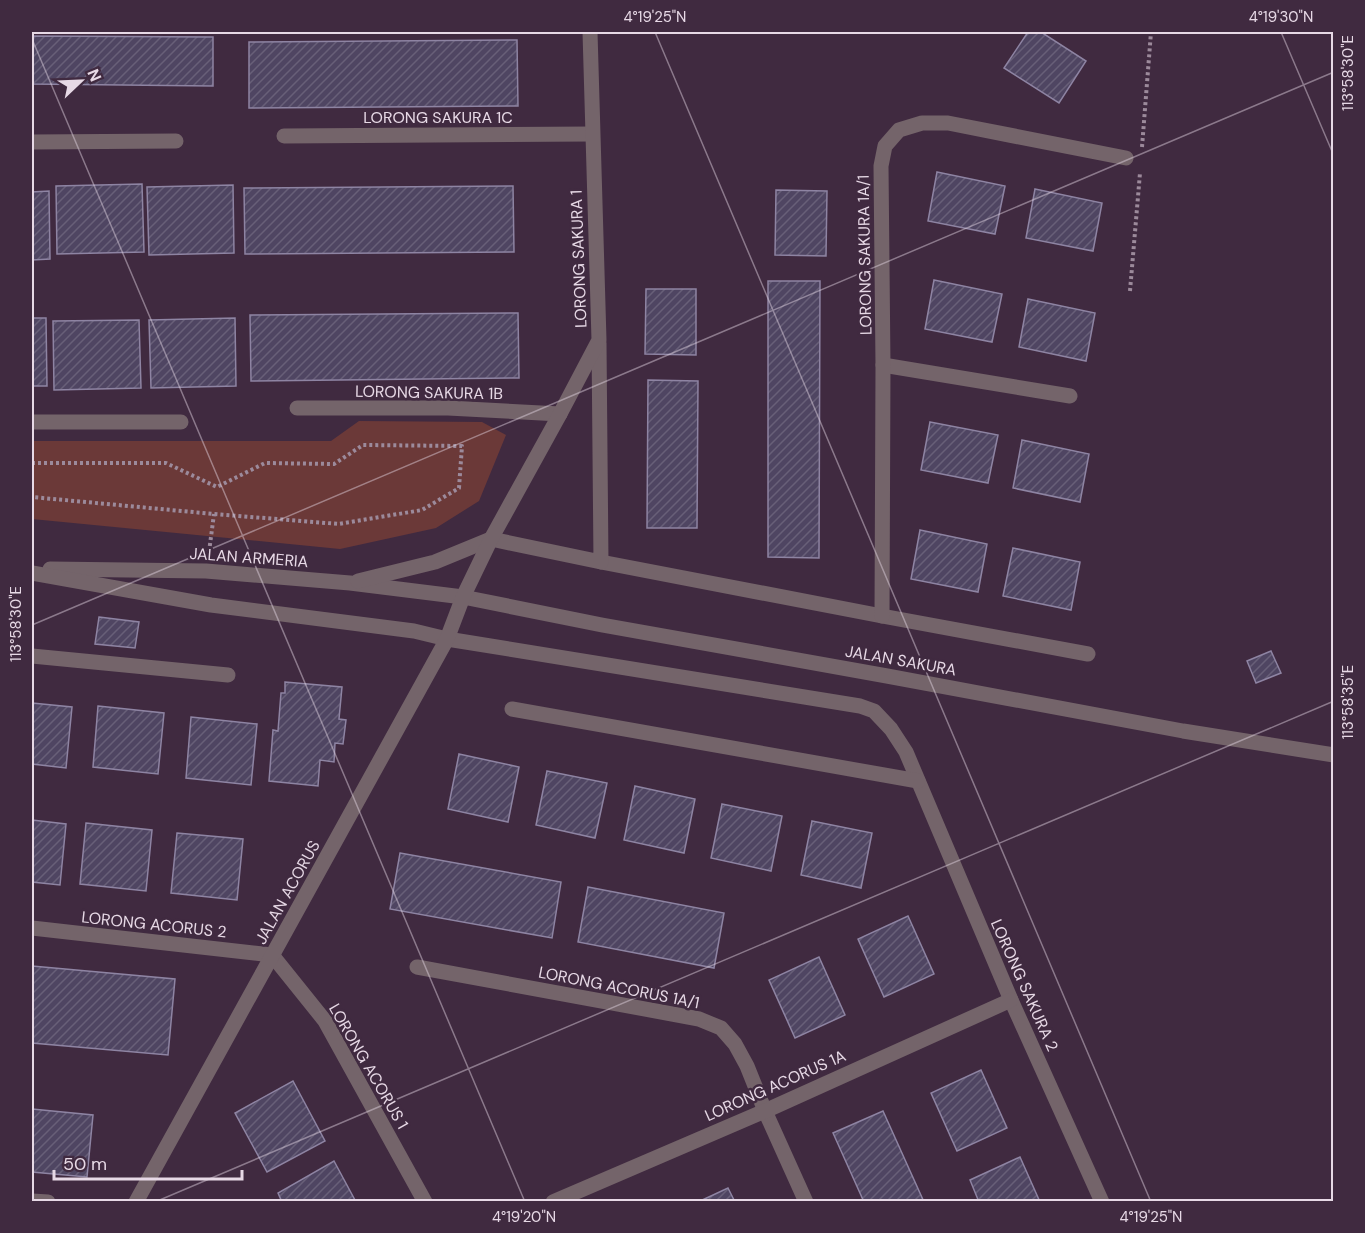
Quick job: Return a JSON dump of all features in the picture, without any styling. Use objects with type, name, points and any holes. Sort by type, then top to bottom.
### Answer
[{"type":"street","name":"LORONG SAKURA 1","points":[[463,597],[491,539],[599,340],[590,32]]},
{"type":"street","name":"LORONG SAKURA 1A/1","points":[[882,616],[881,166],[885,146],[899,130],[922,123],[948,123],[1126,158]]},
{"type":"street","name":"LORONG SAKURA 1C","points":[[284,136],[592,134]]},
{"type":"street","points":[[32,142],[176,141]]},
{"type":"street","points":[[599,340],[601,562]]},
{"type":"street","points":[[883,365],[1070,396]]},
{"type":"street","name":"LORONG SAKURA 1B","points":[[297,408],[448,408],[560,414]]},
{"type":"street","points":[[32,422],[181,422]]},
{"type":"street","points":[[350,583],[435,562],[491,539],[1088,654]]},
{"type":"street","name":"JALAN ARMERIA","points":[[32,571],[206,571],[350,583],[463,597]]},
{"type":"street","name":"JALAN ARMERIA","points":[[32,571],[211,605],[414,631],[447,639]]},
{"type":"street","name":"JALAN ACORUS","points":[[136,1202],[447,639],[463,597]]},
{"type":"street","name":"JALAN SAKURA","points":[[463,597],[602,626],[1183,731],[1334,755]]},
{"type":"street","points":[[447,639],[860,706],[874,711],[891,729],[906,752],[918,781]]},
{"type":"street","points":[[32,656],[228,675]]},
{"type":"street","points":[[512,708],[918,781]]},
{"type":"street","name":"LORONG SAKURA 2","points":[[918,781],[1011,1000],[1102,1202]]},
{"type":"street","name":"LORONG ACORUS 2","points":[[32,928],[272,955]]},
{"type":"street","name":"LORONG ACORUS 1","points":[[272,955],[325,1021],[425,1202]]},
{"type":"street","name":"LORONG ACORUS 1A/1","points":[[417,968],[699,1019],[721,1028],[735,1044],[747,1066],[806,1202]]},
{"type":"street","name":"LORONG ACORUS 1A","points":[[553,1202],[765,1111],[1011,1000]]},
{"type":"street","points":[[32,1201],[48,1202]]},
{"type":"path","points":[[32,462],[166,462],[217,488],[265,463],[334,464],[363,445],[462,446],[459,488],[422,510],[339,525],[32,497]]},
{"type":"path","points":[[206,571],[214,514]]},
{"type":"shaded area","points":[[359,421],[482,422],[506,435],[479,501],[436,528],[340,549],[32,519],[32,441],[331,441]]},
{"type":"building","points":[[1028,32],[1041,32],[1086,61],[1059,103],[1004,68]]},
{"type":"building","points":[[32,36],[213,37],[213,86],[32,84]]},
{"type":"building","points":[[517,40],[518,106],[249,108],[249,42]]},
{"type":"building","points":[[937,172],[1005,186],[995,234],[928,221]]},
{"type":"building","points":[[142,184],[144,252],[57,254],[56,186]]},
{"type":"building","points":[[233,185],[234,253],[149,255],[147,187]]},
{"type":"building","points":[[513,186],[514,252],[245,254],[244,188]]},
{"type":"building","points":[[1035,189],[1102,203],[1093,251],[1026,238]]},
{"type":"building","points":[[776,190],[827,191],[826,256],[775,255]]},
{"type":"building","points":[[49,191],[50,259],[32,260],[32,192]]},
{"type":"building","points":[[934,280],[1002,294],[992,342],[925,329]]},
{"type":"building","points":[[768,281],[820,281],[819,558],[768,557]]},
{"type":"building","points":[[646,289],[696,289],[696,355],[645,354]]},
{"type":"building","points":[[1028,299],[1095,313],[1086,361],[1019,347]]},
{"type":"building","points":[[518,313],[519,378],[251,381],[250,315]]},
{"type":"building","points":[[32,318],[46,318],[47,386],[32,386]]},
{"type":"building","points":[[235,318],[236,386],[151,388],[149,320]]},
{"type":"building","points":[[139,320],[141,388],[54,390],[53,321]]},
{"type":"building","points":[[648,380],[698,381],[697,528],[647,528]]},
{"type":"building","points":[[930,422],[998,435],[988,483],[921,470]]},
{"type":"building","points":[[1022,440],[1089,454],[1080,502],[1013,488]]},
{"type":"building","points":[[920,530],[987,544],[978,592],[911,579]]},
{"type":"building","points":[[1013,548],[1080,562],[1071,610],[1003,596]]},
{"type":"building","points":[[99,617],[139,622],[135,648],[95,644]]},
{"type":"building","points":[[1271,651],[1281,673],[1256,683],[1247,661]]},
{"type":"building","points":[[285,682],[342,687],[339,719],[346,720],[343,744],[335,743],[334,762],[320,760],[318,786],[269,781],[273,730],[278,731],[281,693],[285,693]]},
{"type":"building","points":[[32,703],[72,707],[66,768],[32,764]]},
{"type":"building","points":[[98,706],[164,713],[158,774],[93,767]]},
{"type":"building","points":[[191,717],[257,724],[251,785],[186,778]]},
{"type":"building","points":[[459,754],[519,767],[508,822],[448,809]]},
{"type":"building","points":[[547,771],[607,783],[595,838],[536,825]]},
{"type":"building","points":[[635,786],[695,799],[684,853],[624,840]]},
{"type":"building","points":[[722,804],[782,816],[771,871],[711,858]]},
{"type":"building","points":[[32,820],[66,824],[60,885],[32,882]]},
{"type":"building","points":[[812,821],[872,833],[861,888],[801,875]]},
{"type":"building","points":[[86,823],[152,830],[146,891],[80,884]]},
{"type":"building","points":[[177,833],[243,839],[237,900],[171,893]]},
{"type":"building","points":[[400,853],[561,882],[552,938],[390,909]]},
{"type":"building","points":[[588,887],[724,913],[714,968],[578,942]]},
{"type":"building","points":[[908,916],[934,974],[884,997],[858,939]]},
{"type":"building","points":[[819,957],[845,1015],[795,1038],[769,980]]},
{"type":"building","points":[[32,966],[175,979],[168,1055],[32,1043]]},
{"type":"building","points":[[981,1070],[1007,1128],[957,1151],[931,1093]]},
{"type":"building","points":[[293,1081],[325,1141],[267,1172],[235,1113]]},
{"type":"building","points":[[32,1109],[93,1115],[87,1177],[32,1172]]},
{"type":"building","points":[[883,1111],[924,1202],[864,1202],[833,1133]]},
{"type":"building","points":[[1020,1157],[1040,1202],[979,1202],[970,1180]]},
{"type":"building","points":[[334,1161],[356,1202],[282,1202],[278,1193]]},
{"type":"building","points":[[728,1188],[735,1202],[698,1202]]}]
